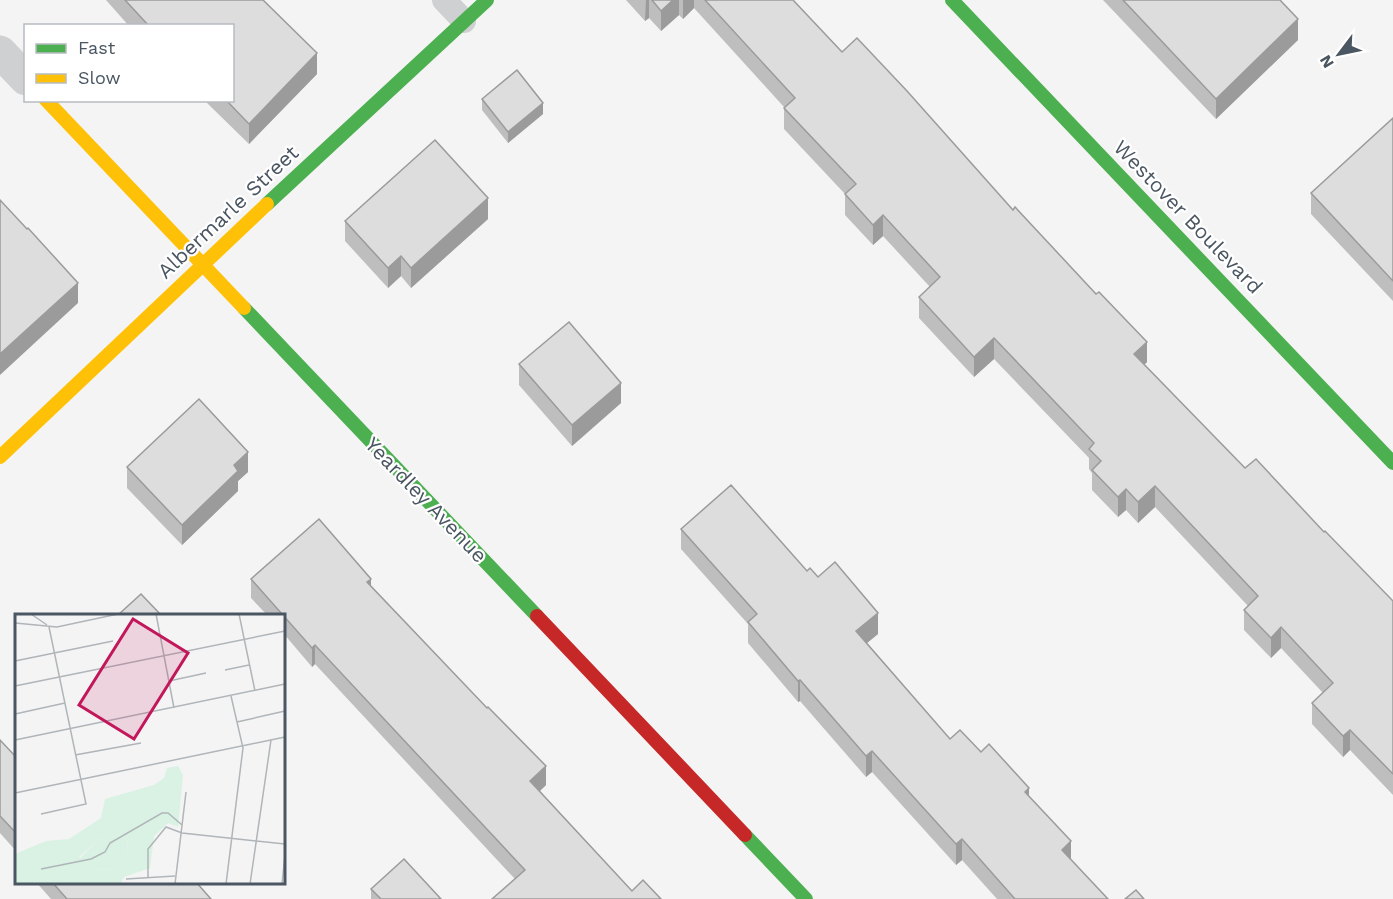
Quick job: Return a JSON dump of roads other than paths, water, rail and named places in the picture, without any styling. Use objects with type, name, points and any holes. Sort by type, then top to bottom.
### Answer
[{"type":"street","name":"Albermarle Street","points":[[0,457],[202,264],[487,0]]},
{"type":"street","name":"Westover Boulevard","points":[[952,0],[1393,464]]},
{"type":"street","points":[[0,52],[24,77]]},
{"type":"street","name":"Yeardley Avenue","points":[[48,102],[806,899]]},
{"type":"lane","points":[[444,0],[464,21]]}]
